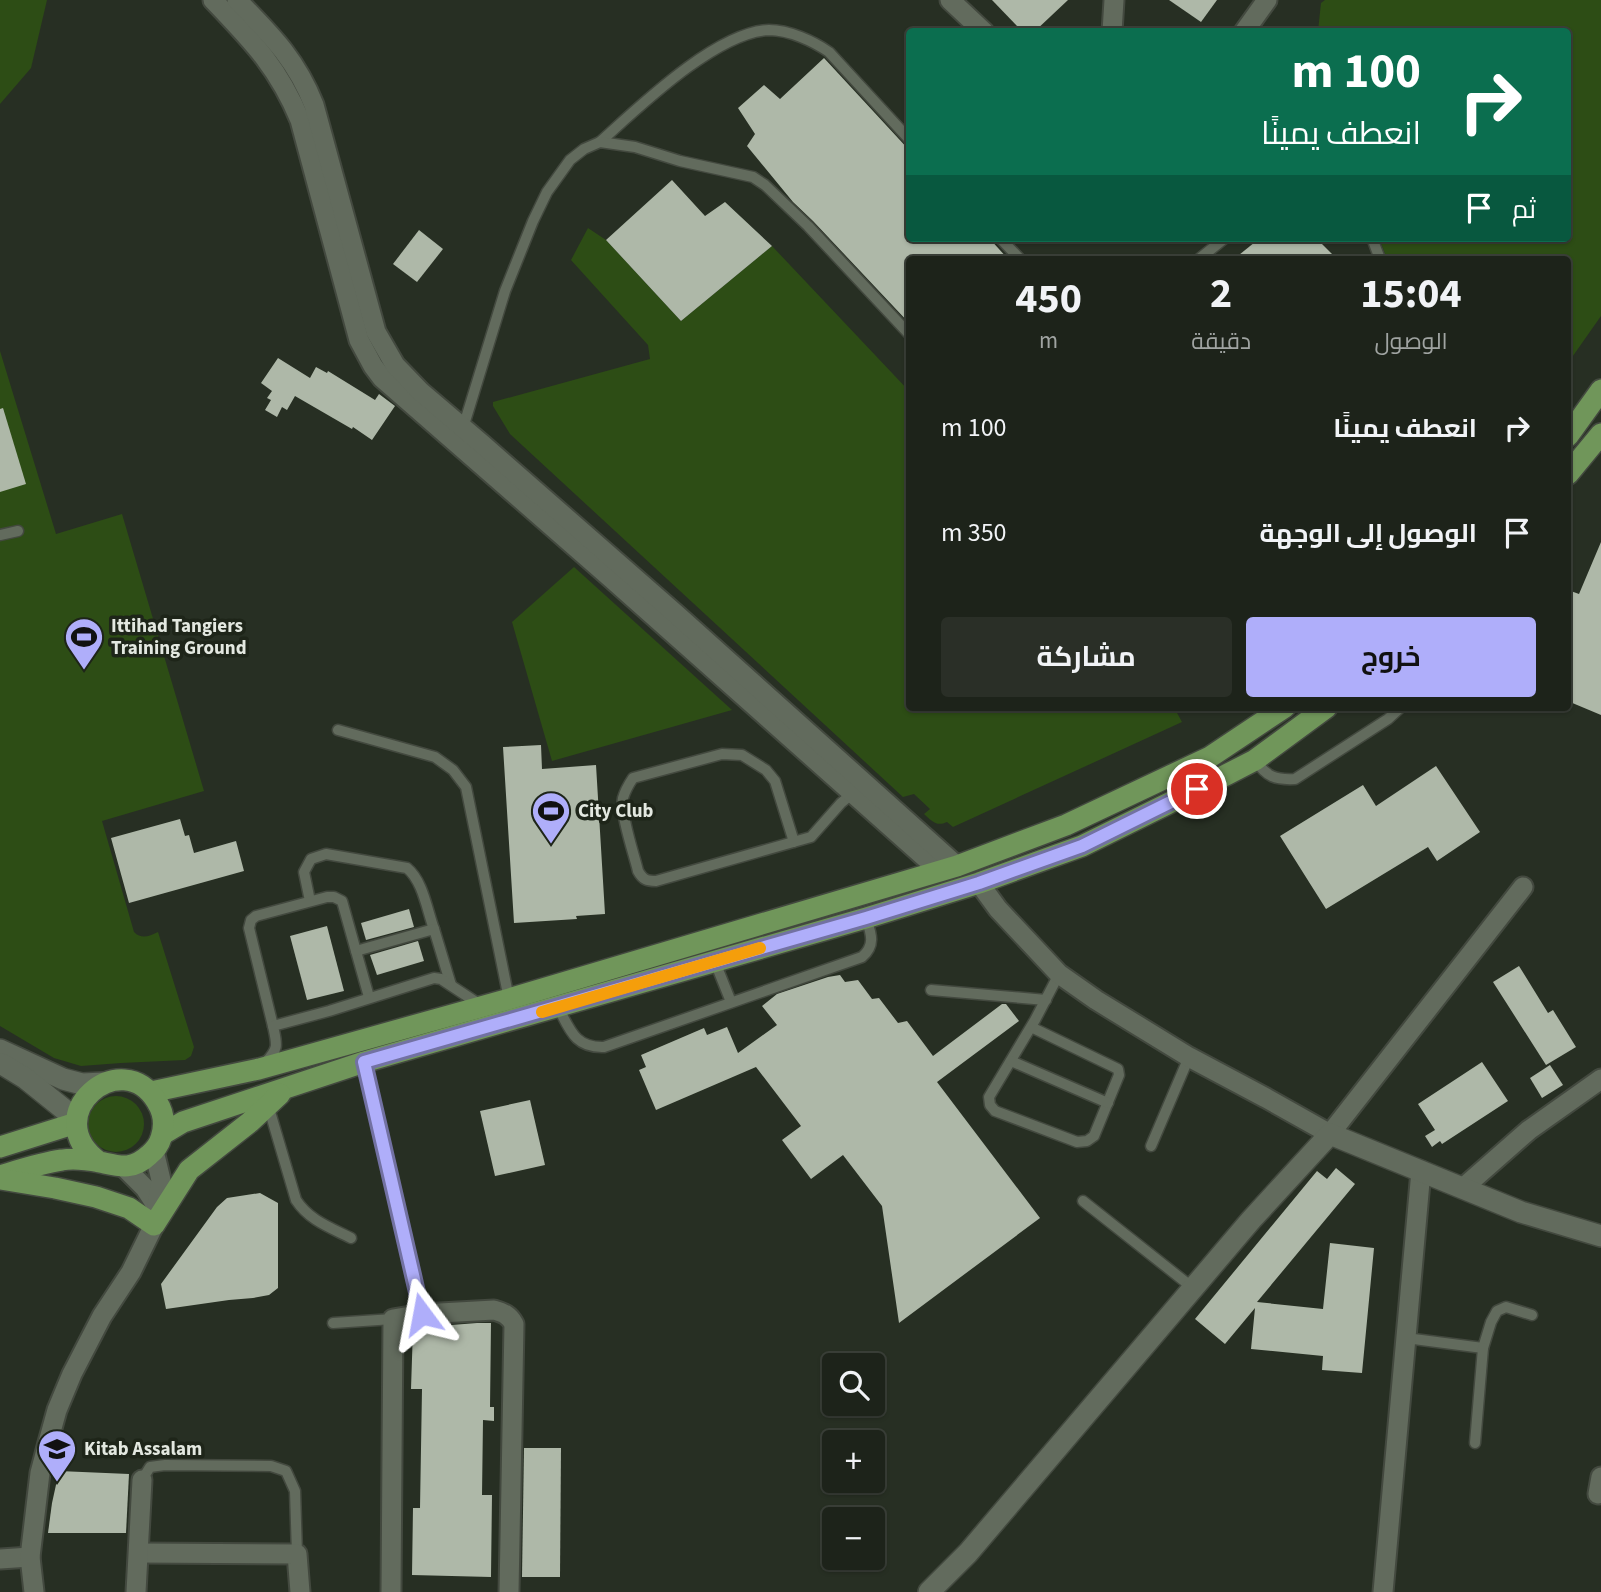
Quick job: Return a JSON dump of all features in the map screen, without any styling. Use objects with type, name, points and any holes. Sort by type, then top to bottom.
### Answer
[{"type":"highway","points":[[1571,432],[1601,390]]},
{"type":"highway","points":[[1571,470],[1601,434]]},
{"type":"highway","points":[[151,1092],[259,1069],[509,999],[948,868],[1066,825],[1210,757],[1280,711]]},
{"type":"highway","points":[[0,1177],[65,1160],[124,1167],[135,1164],[146,1159],[158,1142],[183,1122],[364,1062],[979,883],[1082,846],[1255,760],[1321,711]]},
{"type":"highway","points":[[99,1162],[89,1155],[82,1145],[76,1121],[82,1102],[88,1094],[104,1083],[131,1081],[151,1092],[164,1120],[158,1142]]},
{"type":"highway","points":[[0,1177],[96,1197],[155,1215],[189,1170],[250,1122],[287,1088]]},
{"type":"highway","points":[[0,1147],[76,1121]]},
{"type":"street","points":[[213,0],[265,56],[293,103],[300,120],[359,340],[382,378],[853,793],[948,868]]},
{"type":"street","points":[[237,0],[280,45],[308,89],[376,332],[395,365],[408,380],[677,615],[948,868]]},
{"type":"street","points":[[950,0],[980,28]]},
{"type":"street","points":[[1112,28],[1114,0]]},
{"type":"street","points":[[1247,28],[1267,0]]},
{"type":"street","points":[[979,883],[998,909],[1059,974],[1189,1057],[1330,1134],[1521,1212],[1601,1236]]},
{"type":"street","points":[[929,1592],[968,1553],[1193,1288],[1330,1134],[1523,887]]},
{"type":"street","points":[[0,1050],[63,1079],[82,1084],[104,1083]]},
{"type":"street","points":[[0,1063],[25,1079],[76,1121]]},
{"type":"street","points":[[1463,1188],[1530,1130],[1601,1079]]},
{"type":"street","points":[[34,1592],[30,1557],[40,1473],[57,1410],[95,1328],[131,1272],[155,1215],[161,1180],[158,1142]]},
{"type":"street","points":[[124,1167],[145,1188],[155,1215]]},
{"type":"street","points":[[1383,1592],[1421,1171]]},
{"type":"street","points":[[391,1592],[393,1319],[422,1314],[494,1310],[506,1313],[514,1324],[509,1592]]},
{"type":"street","points":[[136,1592],[142,1480]]},
{"type":"street","points":[[139,1553],[297,1554],[300,1592]]},
{"type":"street","points":[[0,1559],[30,1557]]},
{"type":"lane","points":[[463,428],[505,291],[547,192],[570,160],[584,149],[600,142],[702,57],[749,33],[769,30],[817,44],[828,52],[906,137]]},
{"type":"lane","points":[[600,142],[635,147],[680,161],[753,177],[808,226],[906,331]]},
{"type":"lane","points":[[1004,242],[1017,256]]},
{"type":"lane","points":[[1203,256],[1220,242]]},
{"type":"lane","points":[[0,535],[18,531]]},
{"type":"lane","points":[[1255,760],[1263,771],[1272,777],[1295,779],[1397,711]]},
{"type":"lane","points":[[338,730],[435,757],[453,770],[466,787],[509,999]]},
{"type":"lane","points":[[794,842],[775,781],[766,770],[742,755],[722,754],[633,778],[623,799],[623,811],[638,871],[647,881],[656,881],[794,842],[811,837],[853,793]]},
{"type":"lane","points":[[310,901],[304,872],[312,859],[326,854],[407,869],[413,873],[419,884],[451,985]]},
{"type":"lane","points":[[259,1069],[276,1052],[277,1044],[249,928],[251,920],[257,916],[327,897],[342,901],[369,997]]},
{"type":"lane","points":[[558,1007],[574,1037],[585,1045],[604,1047],[862,957],[867,953],[872,941],[866,918]]},
{"type":"lane","points":[[356,951],[434,929]]},
{"type":"lane","points":[[715,962],[731,1002]]},
{"type":"lane","points":[[1031,1027],[1118,1069],[1119,1075],[1094,1136],[1087,1141],[1077,1142],[995,1111],[990,1105],[989,1097],[1059,974]]},
{"type":"lane","points":[[273,1026],[434,978],[441,978],[482,1006]]},
{"type":"lane","points":[[931,990],[1046,1000]]},
{"type":"lane","points":[[1151,1146],[1189,1057]]},
{"type":"lane","points":[[1011,1060],[1108,1103]]},
{"type":"lane","points":[[364,1062],[422,1314]]},
{"type":"lane","points":[[268,1105],[296,1200],[304,1212],[351,1238]]},
{"type":"lane","points":[[1083,1201],[1193,1288]]},
{"type":"lane","points":[[1475,1443],[1483,1348],[1491,1322],[1497,1311],[1506,1307],[1532,1315]]},
{"type":"lane","points":[[332,1323],[393,1319]]},
{"type":"lane","points":[[1406,1338],[1483,1348]]},
{"type":"lane","points":[[142,1480],[150,1467],[165,1465],[271,1466],[286,1471],[295,1490],[297,1554]]},
{"type":"green space","points":[[0,0],[47,0],[31,68],[0,104]]},
{"type":"green space","points":[[1325,0],[1601,0],[1601,316],[1571,359],[1571,256],[1386,256],[1381,242],[1571,242],[1571,28],[1318,28],[1321,3]]},
{"type":"green space","points":[[588,228],[606,240],[681,321],[772,246],[906,388],[906,711],[1176,711],[1182,722],[953,827],[947,822],[937,824],[929,819],[924,814],[930,809],[914,794],[903,797],[510,434],[493,402],[650,359],[648,345],[571,260]]},
{"type":"green space","points":[[0,351],[56,534],[122,514],[204,791],[102,821],[134,932],[143,937],[158,932],[194,1047],[191,1056],[185,1060],[81,1066],[54,1058],[0,1026]]},
{"type":"green space","points":[[574,567],[732,710],[552,761],[512,622]]},
{"type":"green space","points":[[110,1096],[122,1096],[132,1100],[140,1108],[144,1124],[140,1140],[132,1148],[122,1152],[110,1152],[100,1148],[92,1140],[88,1130],[88,1118],[92,1108],[100,1100]]},
{"type":"building","points":[[992,0],[1068,0],[1038,28],[1019,28]]},
{"type":"building","points":[[1169,0],[1217,0],[1201,22]]},
{"type":"building","points":[[824,58],[906,147],[906,242],[993,242],[1005,256],[906,256],[906,320],[793,202],[747,146],[755,134],[738,108],[764,85],[780,99]]},
{"type":"building","points":[[672,180],[705,216],[725,202],[772,246],[681,321],[606,240]]},
{"type":"building","points":[[419,230],[443,249],[417,282],[393,264]]},
{"type":"building","points":[[1255,242],[1320,242],[1334,256],[1238,256]]},
{"type":"building","points":[[278,358],[310,378],[316,367],[327,373],[328,371],[375,400],[379,394],[395,406],[372,440],[295,396],[287,410],[282,407],[277,417],[265,410],[271,400],[267,398],[272,391],[261,383]]},
{"type":"building","points":[[3,408],[26,484],[0,492],[0,409]]},
{"type":"building","points":[[1601,542],[1601,715],[1571,702],[1571,591],[1579,594]]},
{"type":"building","points":[[541,745],[542,769],[596,765],[605,914],[576,916],[577,919],[514,923],[503,747]]},
{"type":"building","points":[[1436,766],[1480,832],[1437,861],[1428,847],[1326,909],[1280,836],[1363,785],[1376,806]]},
{"type":"building","points":[[180,819],[185,836],[189,835],[194,853],[236,841],[244,871],[129,903],[111,838]]},
{"type":"building","points":[[409,909],[414,927],[366,940],[361,923]]},
{"type":"building","points":[[327,926],[344,991],[307,1000],[290,936]]},
{"type":"building","points":[[418,941],[424,961],[377,975],[370,955]]},
{"type":"building","points":[[1519,966],[1548,1013],[1553,1010],[1576,1047],[1546,1065],[1493,982]]},
{"type":"building","points":[[840,975],[845,982],[858,980],[872,999],[879,998],[898,1023],[907,1021],[933,1056],[1002,1004],[1006,1004],[1019,1021],[937,1082],[1040,1218],[899,1323],[882,1206],[843,1155],[811,1179],[782,1140],[801,1126],[756,1067],[656,1110],[639,1070],[646,1067],[641,1055],[704,1028],[707,1035],[727,1027],[738,1053],[777,1025],[762,1006],[777,994]]},
{"type":"building","points":[[1482,1062],[1508,1101],[1442,1144],[1440,1141],[1432,1147],[1425,1136],[1435,1130],[1418,1104]]},
{"type":"building","points":[[1550,1065],[1563,1085],[1542,1098],[1530,1078]]},
{"type":"building","points":[[530,1100],[545,1165],[495,1176],[480,1111]]},
{"type":"building","points":[[1336,1168],[1355,1184],[1257,1302],[1323,1309],[1330,1243],[1374,1248],[1362,1373],[1322,1370],[1323,1356],[1251,1349],[1255,1308],[1225,1344],[1195,1319],[1317,1171],[1327,1179]]},
{"type":"building","points":[[260,1193],[278,1203],[278,1288],[269,1295],[253,1298],[166,1309],[161,1284],[217,1207],[227,1198]]},
{"type":"building","points":[[491,1323],[490,1407],[494,1407],[494,1421],[483,1420],[482,1495],[492,1495],[491,1577],[412,1575],[413,1508],[420,1508],[422,1389],[411,1389],[413,1328]]},
{"type":"building","points":[[524,1448],[561,1448],[560,1577],[522,1577]]},
{"type":"building","points":[[59,1471],[129,1474],[126,1533],[48,1533]]},
{"type":"slow traffic","points":[[542,1012],[760,948]]},
{"type":"place","name":"Ittihad Tangiers Training Ground","points":[[84,671]]},
{"type":"place","name":"City Club","points":[[551,845]]},
{"type":"place","name":"Kitab Assalam","points":[[57,1483]]},
{"type":"route","points":[[422,1314],[364,1062],[979,883],[1082,846],[1197,789]]}]
